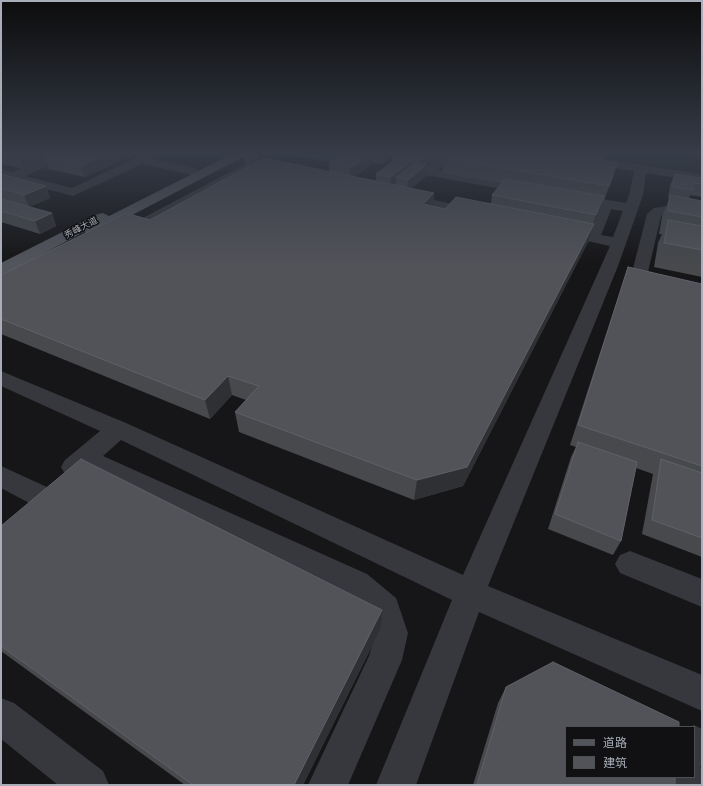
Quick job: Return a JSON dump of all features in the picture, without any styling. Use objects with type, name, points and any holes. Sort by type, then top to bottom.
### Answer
[{"type":"main road","name":"秀峰大道","points":[[1,269],[152,192]]},
{"type":"main road","name":"秀峰大道","points":[[1,278],[168,192]]},
{"type":"street","points":[[144,223],[202,192]]},
{"type":"street","points":[[456,209],[471,192]]},
{"type":"street","points":[[517,192],[541,195],[525,192]]},
{"type":"street","points":[[396,785],[470,593],[619,242],[644,200],[643,192]]},
{"type":"street","points":[[393,196],[486,215]]},
{"type":"street","points":[[593,237],[604,210],[560,198],[644,200],[702,206]]},
{"type":"street","points":[[610,266],[648,274],[657,236],[654,214],[659,211],[666,210],[702,215]]},
{"type":"street","points":[[547,228],[619,242]]},
{"type":"street","points":[[1,378],[118,429],[470,593],[702,693]]},
{"type":"street","points":[[1,476],[32,504],[118,429]]},
{"type":"street","points":[[84,458],[356,584],[385,609],[392,633],[385,660],[328,785]]},
{"type":"street","points":[[630,564],[702,593]]},
{"type":"street","points":[[1,716],[90,785]]},
{"type":"building","points":[[13,192],[32,192],[24,195]]},
{"type":"building","points":[[202,192],[428,192],[434,193],[423,204],[445,209],[456,197],[594,224],[467,467],[417,480],[235,412],[259,386],[228,376],[205,400],[1,319],[1,275],[126,213],[150,220]]},
{"type":"building","points":[[495,192],[579,192],[604,196],[596,215],[492,195]]},
{"type":"building","points":[[670,195],[702,201],[702,217],[668,211]]},
{"type":"building","points":[[1,199],[52,213],[35,221],[1,211]]},
{"type":"building","points":[[668,220],[702,226],[702,250],[664,243]]},
{"type":"building","points":[[628,267],[702,284],[702,466],[578,425]]},
{"type":"building","points":[[578,442],[637,462],[621,541],[555,514]]},
{"type":"building","points":[[81,459],[382,610],[294,785],[193,785],[1,646],[1,526]]},
{"type":"building","points":[[661,459],[702,473],[702,538],[652,520]]},
{"type":"building","points":[[553,662],[679,722],[679,726],[565,726],[565,778],[675,778],[675,785],[477,785],[506,687]]}]
